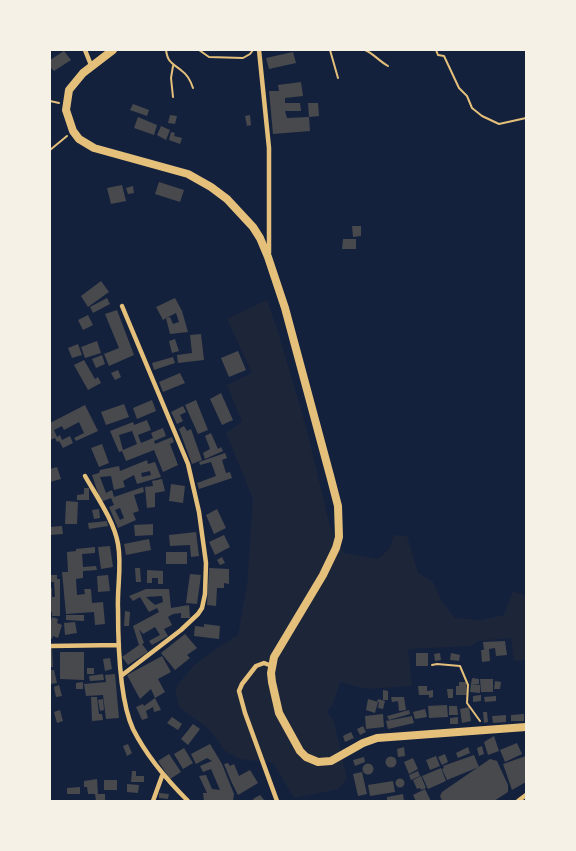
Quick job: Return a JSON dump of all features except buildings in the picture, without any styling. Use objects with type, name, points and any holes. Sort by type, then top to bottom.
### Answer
[{"type":"main road","points":[[113,50],[91,65],[69,90],[66,110],[73,131],[79,139],[94,148],[172,168],[188,174],[212,187],[227,199],[248,221],[260,238],[268,257],[294,339],[332,479],[338,506],[340,528],[336,548],[323,576],[278,650],[272,666],[272,682],[282,719],[300,752],[318,762],[331,761],[363,743],[377,738],[526,726]]},
{"type":"street","points":[[85,50],[91,65]]},
{"type":"street","points":[[259,50],[269,148],[268,257]]},
{"type":"street","points":[[121,676],[181,630],[198,614],[202,608],[205,594],[206,563],[199,512],[188,464],[122,306]]},
{"type":"street","points":[[85,476],[114,528],[118,544],[120,560],[118,607],[121,676],[133,728],[162,776],[188,801]]},
{"type":"street","points":[[50,646],[119,645]]},
{"type":"street","points":[[272,666],[264,663],[256,666],[242,684],[240,692],[245,713],[277,801]]},
{"type":"street","points":[[153,801],[162,776]]},
{"type":"street","points":[[518,801],[526,795]]},
{"type":"path","points":[[166,50],[167,57],[173,66],[183,71],[193,88]]},
{"type":"path","points":[[199,50],[209,58],[243,58],[253,50]]},
{"type":"path","points":[[330,50],[338,78]]},
{"type":"path","points":[[365,50],[375,55],[379,61],[388,66]]},
{"type":"path","points":[[436,50],[438,55],[444,56],[459,88],[467,96],[472,108],[482,116],[500,124],[526,118]]},
{"type":"path","points":[[173,66],[171,78],[173,97]]},
{"type":"path","points":[[50,150],[73,131]]},
{"type":"path","points":[[432,665],[460,666],[468,685],[467,703],[486,729]]},
{"type":"shaded area","points":[[267,300],[305,423],[330,526],[344,553],[378,559],[389,549],[394,535],[407,536],[418,573],[433,582],[442,602],[455,618],[481,620],[504,615],[513,591],[526,596],[526,660],[514,661],[511,638],[479,641],[471,646],[408,649],[412,686],[367,689],[340,682],[333,704],[327,712],[334,721],[347,779],[339,789],[294,798],[273,763],[240,759],[225,751],[208,728],[179,707],[175,690],[181,680],[195,665],[211,652],[238,635],[247,585],[253,499],[226,433],[242,422],[227,385],[252,373],[227,319]]}]
